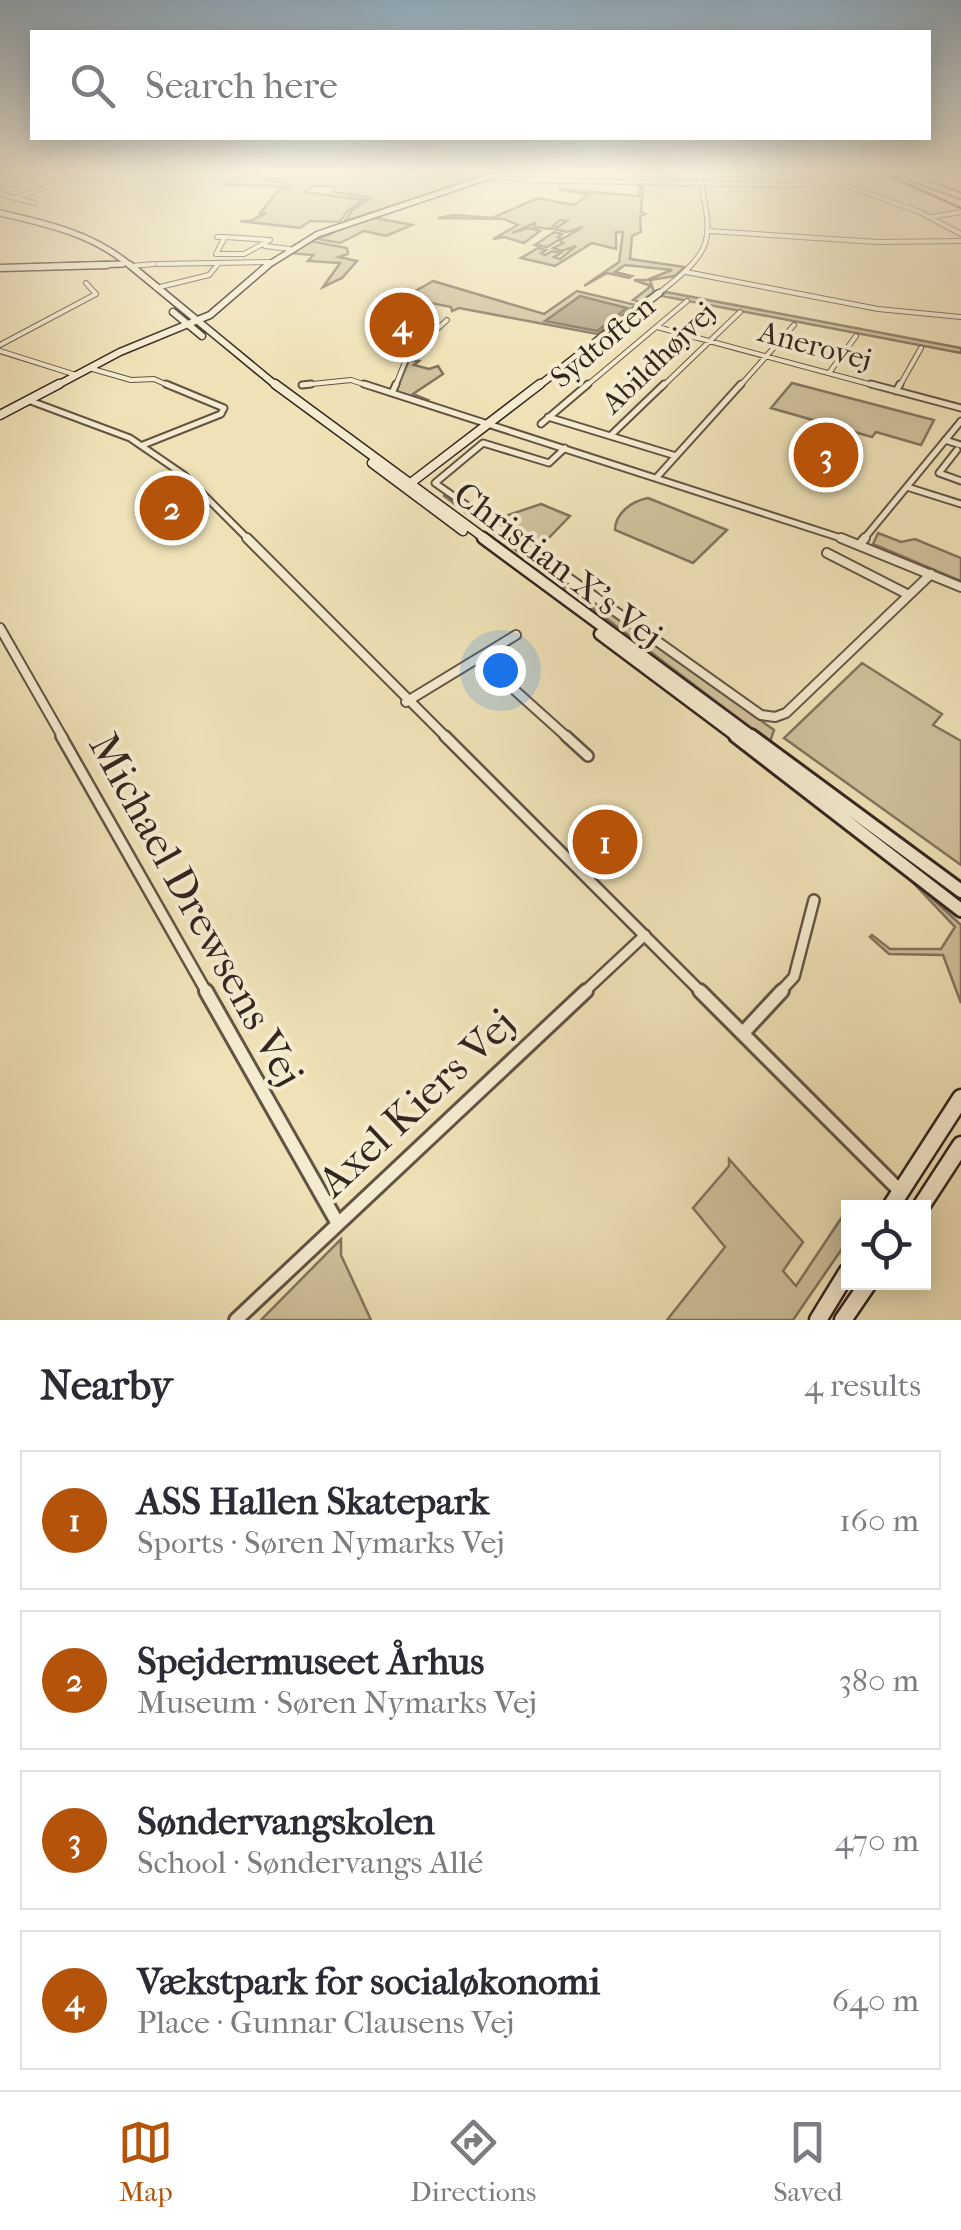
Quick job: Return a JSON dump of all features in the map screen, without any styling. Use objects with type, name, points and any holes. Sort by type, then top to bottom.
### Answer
[{"type":"main road","points":[[75,235],[104,246],[127,264]]},
{"type":"main road","points":[[0,415],[88,368],[215,312],[271,262],[320,235]]},
{"type":"main road","points":[[0,268],[127,264]]},
{"type":"main road","name":"Christian X's Vej","points":[[127,264],[190,324],[961,892]]},
{"type":"main road","name":"Christian X's Vej","points":[[127,264],[190,324],[354,449],[412,487],[961,910]]},
{"type":"main road","points":[[412,487],[659,293]]},
{"type":"main road","points":[[896,1200],[961,1098]]},
{"type":"main road","points":[[924,1200],[961,1145]]},
{"type":"main road","points":[[901,1192],[910,1200]]},
{"type":"main road","points":[[818,1320],[841,1282]]},
{"type":"main road","points":[[843,1320],[864,1290]]},
{"type":"street","points":[[659,293],[708,250],[710,235]]},
{"type":"street","points":[[765,235],[878,242],[961,241]]},
{"type":"street","points":[[217,237],[225,237],[270,240],[244,256],[216,255],[225,237]]},
{"type":"street","points":[[262,245],[290,250]]},
{"type":"street","points":[[127,264],[271,262]]},
{"type":"street","points":[[156,288],[210,275],[219,263]]},
{"type":"street","points":[[686,272],[878,309],[961,318]]},
{"type":"street","points":[[0,348],[96,294],[86,284]]},
{"type":"street","name":"Sydtoften","points":[[541,424],[687,301]]},
{"type":"street","name":"Abildhøjvej","points":[[610,436],[740,312]]},
{"type":"street","points":[[392,393],[407,357],[447,320]]},
{"type":"street","points":[[657,477],[794,325]]},
{"type":"street","name":"Anerovej","points":[[657,327],[961,408]]},
{"type":"street","points":[[829,373],[856,336]]},
{"type":"street","points":[[0,348],[76,375]]},
{"type":"street","points":[[896,391],[921,348]]},
{"type":"street","points":[[88,368],[131,380],[154,379],[224,408],[222,414],[143,445]]},
{"type":"street","points":[[302,384],[348,380],[392,393],[860,544],[961,587]]},
{"type":"street","points":[[28,400],[111,429],[143,445],[187,479],[406,702],[901,1192]]},
{"type":"street","name":"Sydtoften","points":[[548,418],[676,456]]},
{"type":"street","points":[[860,544],[961,421]]},
{"type":"street","points":[[946,440],[959,448],[939,473],[961,481]]},
{"type":"street","points":[[565,448],[549,463],[483,443],[435,483],[760,715],[774,717],[786,713],[931,574]]},
{"type":"street","points":[[907,487],[961,504]]},
{"type":"street","points":[[827,553],[909,595]]},
{"type":"street","name":"Michael Drewsens Vej","points":[[0,628],[337,1222]]},
{"type":"street","points":[[406,702],[516,635]]},
{"type":"street","points":[[478,658],[588,756]]},
{"type":"street","points":[[743,1033],[794,976],[814,900]]},
{"type":"street","name":"Axel Kiers Vej","points":[[236,1320],[644,936]]},
{"type":"shaded area","points":[[328,235],[357,235],[340,243],[318,239]]},
{"type":"shaded area","points":[[501,235],[535,235],[524,243],[504,237],[493,239]]},
{"type":"shaded area","points":[[550,235],[561,235],[558,237],[570,235],[616,235],[616,249],[592,243],[555,266],[521,258],[538,248],[546,250],[541,253],[545,255],[552,251],[561,253],[554,257],[560,259],[576,246],[562,251],[553,248],[563,243],[559,240],[547,247],[535,245]]},
{"type":"shaded area","points":[[623,235],[635,235],[630,259],[685,267],[675,276],[650,280],[654,292],[640,302],[633,300],[651,286],[634,280],[647,280],[672,270],[625,265],[615,272],[632,276],[629,278],[607,273],[584,286],[619,262]]},
{"type":"shaded area","points":[[310,241],[347,248],[348,254],[339,257],[357,261],[342,278],[323,287],[340,263],[308,261],[313,255],[289,253]]},
{"type":"shaded area","points":[[433,281],[544,314],[577,291],[636,305],[597,334],[459,308],[452,311],[451,307],[416,300],[418,297],[410,294]]},
{"type":"shaded area","points":[[666,292],[961,348],[961,353],[662,296]]},
{"type":"shaded area","points":[[580,296],[627,308],[597,331],[545,321]]},
{"type":"shaded area","points":[[409,360],[419,361],[414,365],[429,369],[438,366],[443,374],[413,394],[428,400],[425,402],[396,392]]},
{"type":"shaded area","points":[[792,383],[934,420],[921,445],[876,432],[872,437],[771,408]]},
{"type":"shaded area","points":[[444,496],[774,730],[770,742]]},
{"type":"shaded area","points":[[648,498],[727,530],[693,563],[615,530],[626,509]]},
{"type":"shaded area","points":[[541,504],[570,516],[536,551],[498,524],[508,515]]},
{"type":"shaded area","points":[[878,533],[901,542],[915,539],[961,558],[961,581],[873,544]]},
{"type":"shaded area","points":[[862,663],[942,714],[933,725],[961,741],[961,865],[784,738]]},
{"type":"shaded area","points":[[899,868],[961,925],[961,1003],[943,955],[889,954],[870,937],[890,949],[941,949],[955,927]]},
{"type":"shaded area","points":[[729,1159],[803,1242],[783,1271],[796,1286],[841,1218],[841,1250],[793,1320],[667,1320],[725,1247],[693,1208],[729,1166]]},
{"type":"shaded area","points":[[341,1239],[341,1255],[371,1320],[261,1320]]},
{"type":"place","name":"Vækstpark for socialøkonomi","points":[[402,325]]},
{"type":"place","name":"Søndervangskolen","points":[[826,455]]},
{"type":"place","name":"Spejdermuseet Århus","points":[[172,508]]},
{"type":"place","name":"ASS Hallen Skatepark","points":[[605,842]]}]
